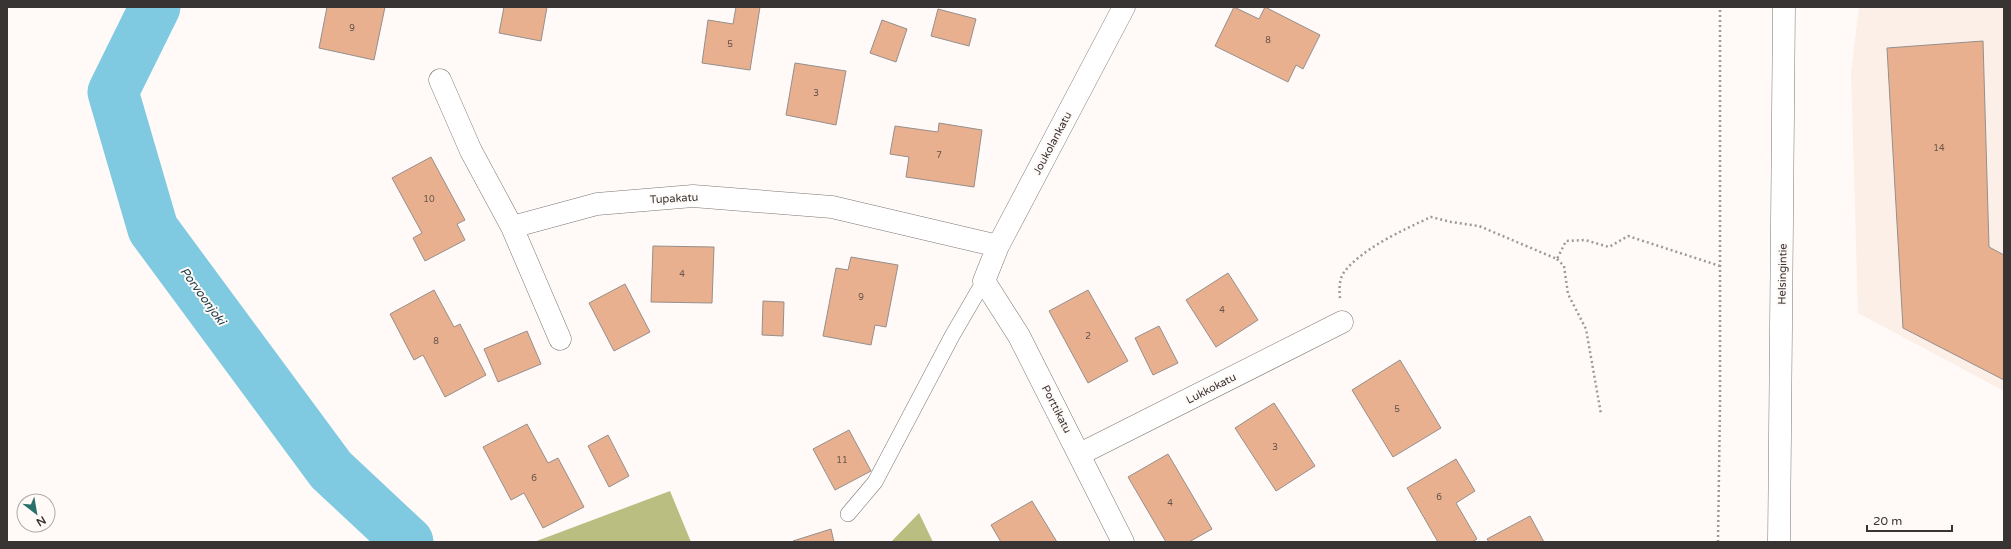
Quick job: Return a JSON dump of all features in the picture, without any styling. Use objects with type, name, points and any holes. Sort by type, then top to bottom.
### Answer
[{"type":"street","name":"Joukolankatu","points":[[984,281],[998,246],[1124,7]]},
{"type":"street","name":"Helsingintie","points":[[1779,542],[1784,7]]},
{"type":"street","points":[[440,80],[472,151],[512,228],[560,339]]},
{"type":"street","name":"Tupakatu","points":[[512,228],[598,204],[693,196],[832,207],[998,246]]},
{"type":"street","name":"Porttikatu","points":[[984,281],[1020,336],[1123,542]]},
{"type":"street","name":"Lukkokatu","points":[[1080,454],[1342,322]]},
{"type":"lane","points":[[848,514],[875,482],[952,336],[984,281]]},
{"type":"path","points":[[1718,542],[1720,7]]},
{"type":"path","points":[[1342,322],[1339,288],[1344,272],[1369,250],[1395,234],[1431,217],[1451,222],[1479,226],[1557,260],[1564,266],[1568,294],[1586,329],[1601,414]]},
{"type":"path","points":[[1557,260],[1566,241],[1585,240],[1609,247],[1628,236],[1720,266]]},
{"type":"shaded area","points":[[1859,7],[2004,7],[2004,391],[1858,313],[1851,73]]},
{"type":"green space","points":[[670,491],[691,542],[534,542]]},
{"type":"green space","points":[[919,513],[933,542],[891,542]]},
{"type":"building","points":[[327,7],[385,7],[374,60],[319,48]]},
{"type":"building","points":[[504,7],[547,7],[541,41],[499,33]]},
{"type":"building","points":[[736,7],[760,7],[750,70],[702,63],[708,20],[733,24]]},
{"type":"building","points":[[1234,7],[1259,19],[1265,7],[1320,35],[1303,69],[1296,65],[1288,82],[1215,46]]},
{"type":"building","points":[[938,9],[976,19],[969,46],[931,36]]},
{"type":"building","points":[[882,20],[907,29],[896,62],[870,53]]},
{"type":"building","points":[[1983,41],[1989,247],[2004,255],[2004,380],[1903,328],[1887,48]]},
{"type":"building","points":[[795,63],[846,71],[836,125],[786,115]]},
{"type":"building","points":[[939,123],[982,130],[974,187],[906,177],[909,157],[890,154],[895,126],[938,132]]},
{"type":"building","points":[[431,157],[465,220],[457,224],[465,240],[425,261],[413,238],[422,233],[392,178]]},
{"type":"building","points":[[653,246],[714,247],[712,303],[651,302]]},
{"type":"building","points":[[851,257],[898,265],[886,327],[875,325],[871,345],[823,336],[836,268],[848,270]]},
{"type":"building","points":[[1228,273],[1258,320],[1216,347],[1186,300]]},
{"type":"building","points":[[625,284],[650,332],[614,351],[589,303]]},
{"type":"building","points":[[434,290],[454,327],[460,324],[486,375],[445,397],[423,355],[414,360],[390,314]]},
{"type":"building","points":[[1088,290],[1128,361],[1088,383],[1049,311]]},
{"type":"building","points":[[763,301],[784,302],[783,336],[762,335]]},
{"type":"building","points":[[1159,326],[1178,363],[1153,375],[1135,338]]},
{"type":"building","points":[[527,331],[541,364],[498,382],[484,349]]},
{"type":"building","points":[[1400,360],[1441,428],[1393,457],[1352,390]]},
{"type":"building","points":[[1274,403],[1315,466],[1276,491],[1235,428]]},
{"type":"building","points":[[527,424],[548,463],[558,458],[584,507],[543,528],[524,493],[511,500],[483,447]]},
{"type":"building","points":[[849,430],[871,471],[835,490],[813,449]]},
{"type":"building","points":[[608,435],[629,476],[609,487],[588,446]]},
{"type":"building","points":[[1168,454],[1212,529],[1189,542],[1166,542],[1128,477]]},
{"type":"building","points":[[1456,459],[1475,491],[1456,503],[1477,539],[1472,542],[1438,542],[1407,488]]},
{"type":"building","points":[[1032,501],[1057,542],[1001,542],[991,525]]},
{"type":"building","points":[[1530,516],[1544,542],[1489,542],[1487,539]]},
{"type":"building","points":[[831,529],[834,542],[793,542],[793,541]]},
{"type":"waterway","name":"Porvoonjoki","points":[[155,7],[113,92],[153,229],[331,470],[408,542]]}]
